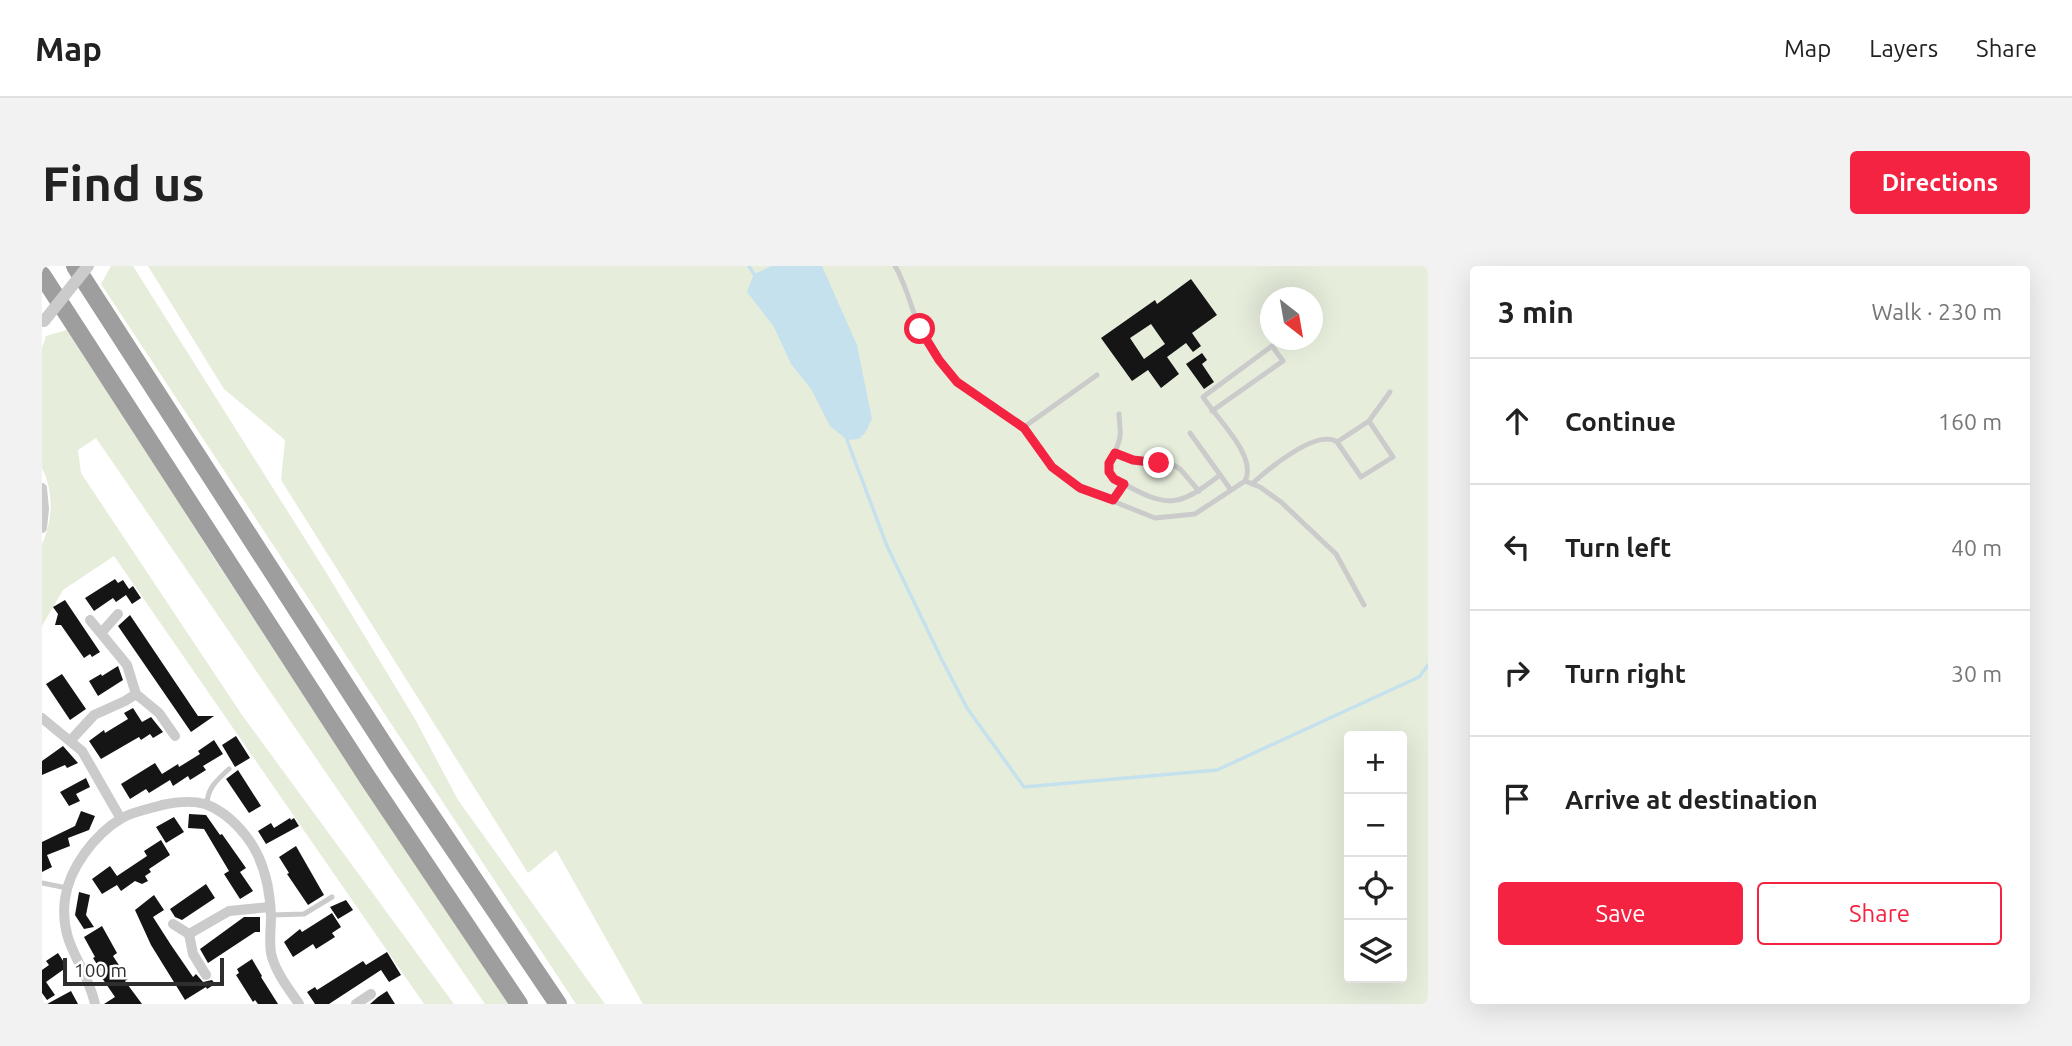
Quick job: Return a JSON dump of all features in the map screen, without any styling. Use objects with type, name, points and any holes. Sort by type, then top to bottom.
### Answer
[{"type":"highway","points":[[75,266],[387,750],[558,1004]]},
{"type":"highway","points":[[42,275],[361,768],[519,1004]]},
{"type":"street","points":[[44,321],[89,266]]},
{"type":"street","points":[[42,488],[42,528]]},
{"type":"street","points":[[102,632],[118,614]]},
{"type":"street","points":[[90,620],[127,664],[136,694],[159,713],[175,736]]},
{"type":"street","points":[[71,740],[94,715],[136,694]]},
{"type":"street","points":[[42,718],[71,740],[91,764],[121,819]]},
{"type":"street","points":[[95,1004],[88,982],[72,953],[65,928],[67,888],[88,849],[121,819],[137,811],[187,802],[207,805],[229,817],[251,843],[266,874],[271,953],[281,977],[299,1004]]},
{"type":"street","points":[[190,934],[229,911],[270,911]]},
{"type":"street","points":[[173,924],[190,934]]},
{"type":"street","points":[[190,934],[193,954],[206,975]]},
{"type":"street","points":[[357,1004],[371,994]]},
{"type":"lane","points":[[895,266],[920,329],[939,360],[957,382],[1024,428],[1052,467],[1080,488],[1155,518],[1195,514],[1245,481],[1248,465],[1244,455],[1238,443],[1212,411],[1203,397],[1272,346],[1283,360],[1212,411]]},
{"type":"lane","points":[[1024,428],[1097,375]]},
{"type":"lane","points":[[1337,442],[1369,421],[1390,392]]},
{"type":"lane","points":[[1119,414],[1121,434],[1109,463],[1109,472],[1114,479],[1161,501],[1178,500],[1199,491],[1220,475]]},
{"type":"lane","points":[[1252,484],[1268,469],[1300,448],[1322,438],[1331,438],[1337,442],[1362,477],[1393,457],[1369,421]]},
{"type":"lane","points":[[1190,433],[1231,490]]},
{"type":"lane","points":[[1115,453],[1133,460],[1173,465],[1180,469],[1199,491]]},
{"type":"lane","points":[[1245,481],[1281,502],[1336,554],[1364,605]]},
{"type":"lane","points":[[1113,500],[1124,484]]},
{"type":"lane","points":[[207,805],[207,797],[213,783],[229,769]]},
{"type":"lane","points":[[42,883],[67,888]]},
{"type":"lane","points":[[270,911],[304,914],[332,897]]},
{"type":"green space","points":[[111,266],[133,266],[324,569],[415,719],[458,800],[605,1004],[576,1004],[101,284]]},
{"type":"green space","points":[[148,266],[1428,266],[1428,1004],[643,1004],[556,850],[528,873],[281,480],[285,440],[224,389]]},
{"type":"green space","points":[[70,329],[210,552],[508,1004],[485,1004],[96,438],[78,450],[81,473],[242,715],[454,1004],[424,1004],[114,556],[63,590],[42,626],[42,544],[51,506],[49,487],[42,468],[42,348],[46,336]]},
{"type":"water","points":[[772,266],[822,266],[857,345],[872,419],[859,439],[847,440],[830,426],[811,389],[791,364],[774,327],[747,292],[754,274]]},
{"type":"building","points":[[1191,279],[1217,315],[1192,333],[1201,346],[1193,352],[1186,343],[1167,357],[1179,374],[1161,388],[1148,370],[1132,381],[1101,338],[1155,300],[1157,304]],"holes":[[[1151,324],[1165,344],[1144,359],[1130,338]]]},
{"type":"building","points":[[1202,353],[1207,360],[1202,364],[1214,382],[1204,389],[1186,364]]},
{"type":"building","points":[[115,579],[118,583],[123,580],[129,589],[133,586],[141,598],[132,604],[126,595],[116,602],[113,598],[94,611],[85,598]]},
{"type":"building","points":[[65,600],[100,652],[92,657],[90,654],[84,658],[61,625],[55,625],[58,614],[53,607]]},
{"type":"building","points":[[130,615],[198,716],[214,716],[191,732],[118,626]]},
{"type":"building","points":[[118,666],[123,680],[98,696],[89,681]]},
{"type":"building","points":[[62,674],[86,709],[70,720],[46,684]]},
{"type":"building","points":[[133,708],[142,722],[151,717],[163,732],[153,738],[150,734],[141,740],[139,737],[101,759],[89,741],[104,730],[105,733],[128,719],[124,713]]},
{"type":"building","points":[[236,736],[250,758],[235,767],[222,745]]},
{"type":"building","points":[[214,740],[223,754],[203,766],[206,770],[190,780],[188,776],[173,786],[170,780],[149,793],[146,789],[130,799],[121,784],[155,763],[162,774],[178,764],[179,767],[200,754],[198,751]]},
{"type":"building","points":[[63,746],[78,763],[67,768],[65,765],[42,775],[42,761]]},
{"type":"building","points":[[238,770],[261,806],[249,813],[226,779]]},
{"type":"building","points":[[86,778],[90,787],[76,794],[80,801],[69,806],[60,792]]},
{"type":"building","points":[[81,811],[95,816],[89,830],[68,838],[70,846],[47,855],[52,867],[42,872],[42,842],[75,826]]},
{"type":"building","points":[[189,814],[206,815],[220,835],[222,834],[246,868],[240,872],[253,891],[240,899],[224,874],[229,871],[204,829],[188,828]]},
{"type":"building","points":[[174,817],[184,832],[166,843],[156,827]]},
{"type":"building","points":[[294,818],[299,826],[266,844],[258,831],[271,823],[274,828]]},
{"type":"building","points":[[161,840],[170,855],[149,869],[151,872],[145,876],[148,881],[142,884],[135,881],[121,891],[117,885],[102,894],[92,879],[110,866],[117,876],[147,856],[144,851]]},
{"type":"building","points":[[296,846],[324,895],[308,905],[279,857]]},
{"type":"building","points":[[206,884],[215,898],[182,920],[175,917],[170,909]]},
{"type":"building","points":[[79,892],[90,895],[86,915],[94,927],[84,929],[75,915]]},
{"type":"building","points":[[154,895],[164,910],[153,917],[171,945],[193,977],[196,974],[203,982],[212,980],[215,984],[185,1000],[151,945],[135,910]]},
{"type":"building","points":[[346,900],[353,910],[338,919],[330,907]]},
{"type":"building","points":[[332,913],[341,927],[332,933],[335,937],[316,949],[313,944],[293,957],[284,942],[300,929],[302,932]]},
{"type":"building","points":[[244,917],[260,917],[260,932],[255,932],[208,963],[200,949]]},
{"type":"building","points":[[102,926],[117,953],[113,956],[128,979],[125,981],[142,1004],[104,1004],[115,997],[102,978],[105,977],[84,937]]},
{"type":"building","points":[[387,952],[401,975],[389,982],[381,970],[329,1004],[315,1004],[307,992],[315,987],[317,990],[363,961],[366,965]]},
{"type":"building","points":[[58,953],[67,967],[46,982],[55,995],[47,1000],[42,993],[42,970],[49,965],[46,961]]},
{"type":"building","points":[[252,959],[278,1004],[258,1004],[255,1000],[253,1002],[236,975],[239,973],[237,969]]},
{"type":"building","points":[[71,991],[78,1004],[47,1004]]},
{"type":"building","points":[[387,991],[395,1004],[370,1004],[378,997]]},
{"type":"waterway","points":[[749,266],[754,274]]},
{"type":"waterway","points":[[847,440],[887,546],[942,660],[967,708],[1024,787],[1217,770],[1419,677],[1428,665]]},
{"type":"route","points":[[920,329],[939,360],[957,382],[1024,428],[1052,467],[1080,488],[1113,500],[1124,484],[1114,479],[1109,472],[1109,463],[1115,453],[1133,460],[1159,463]]}]
